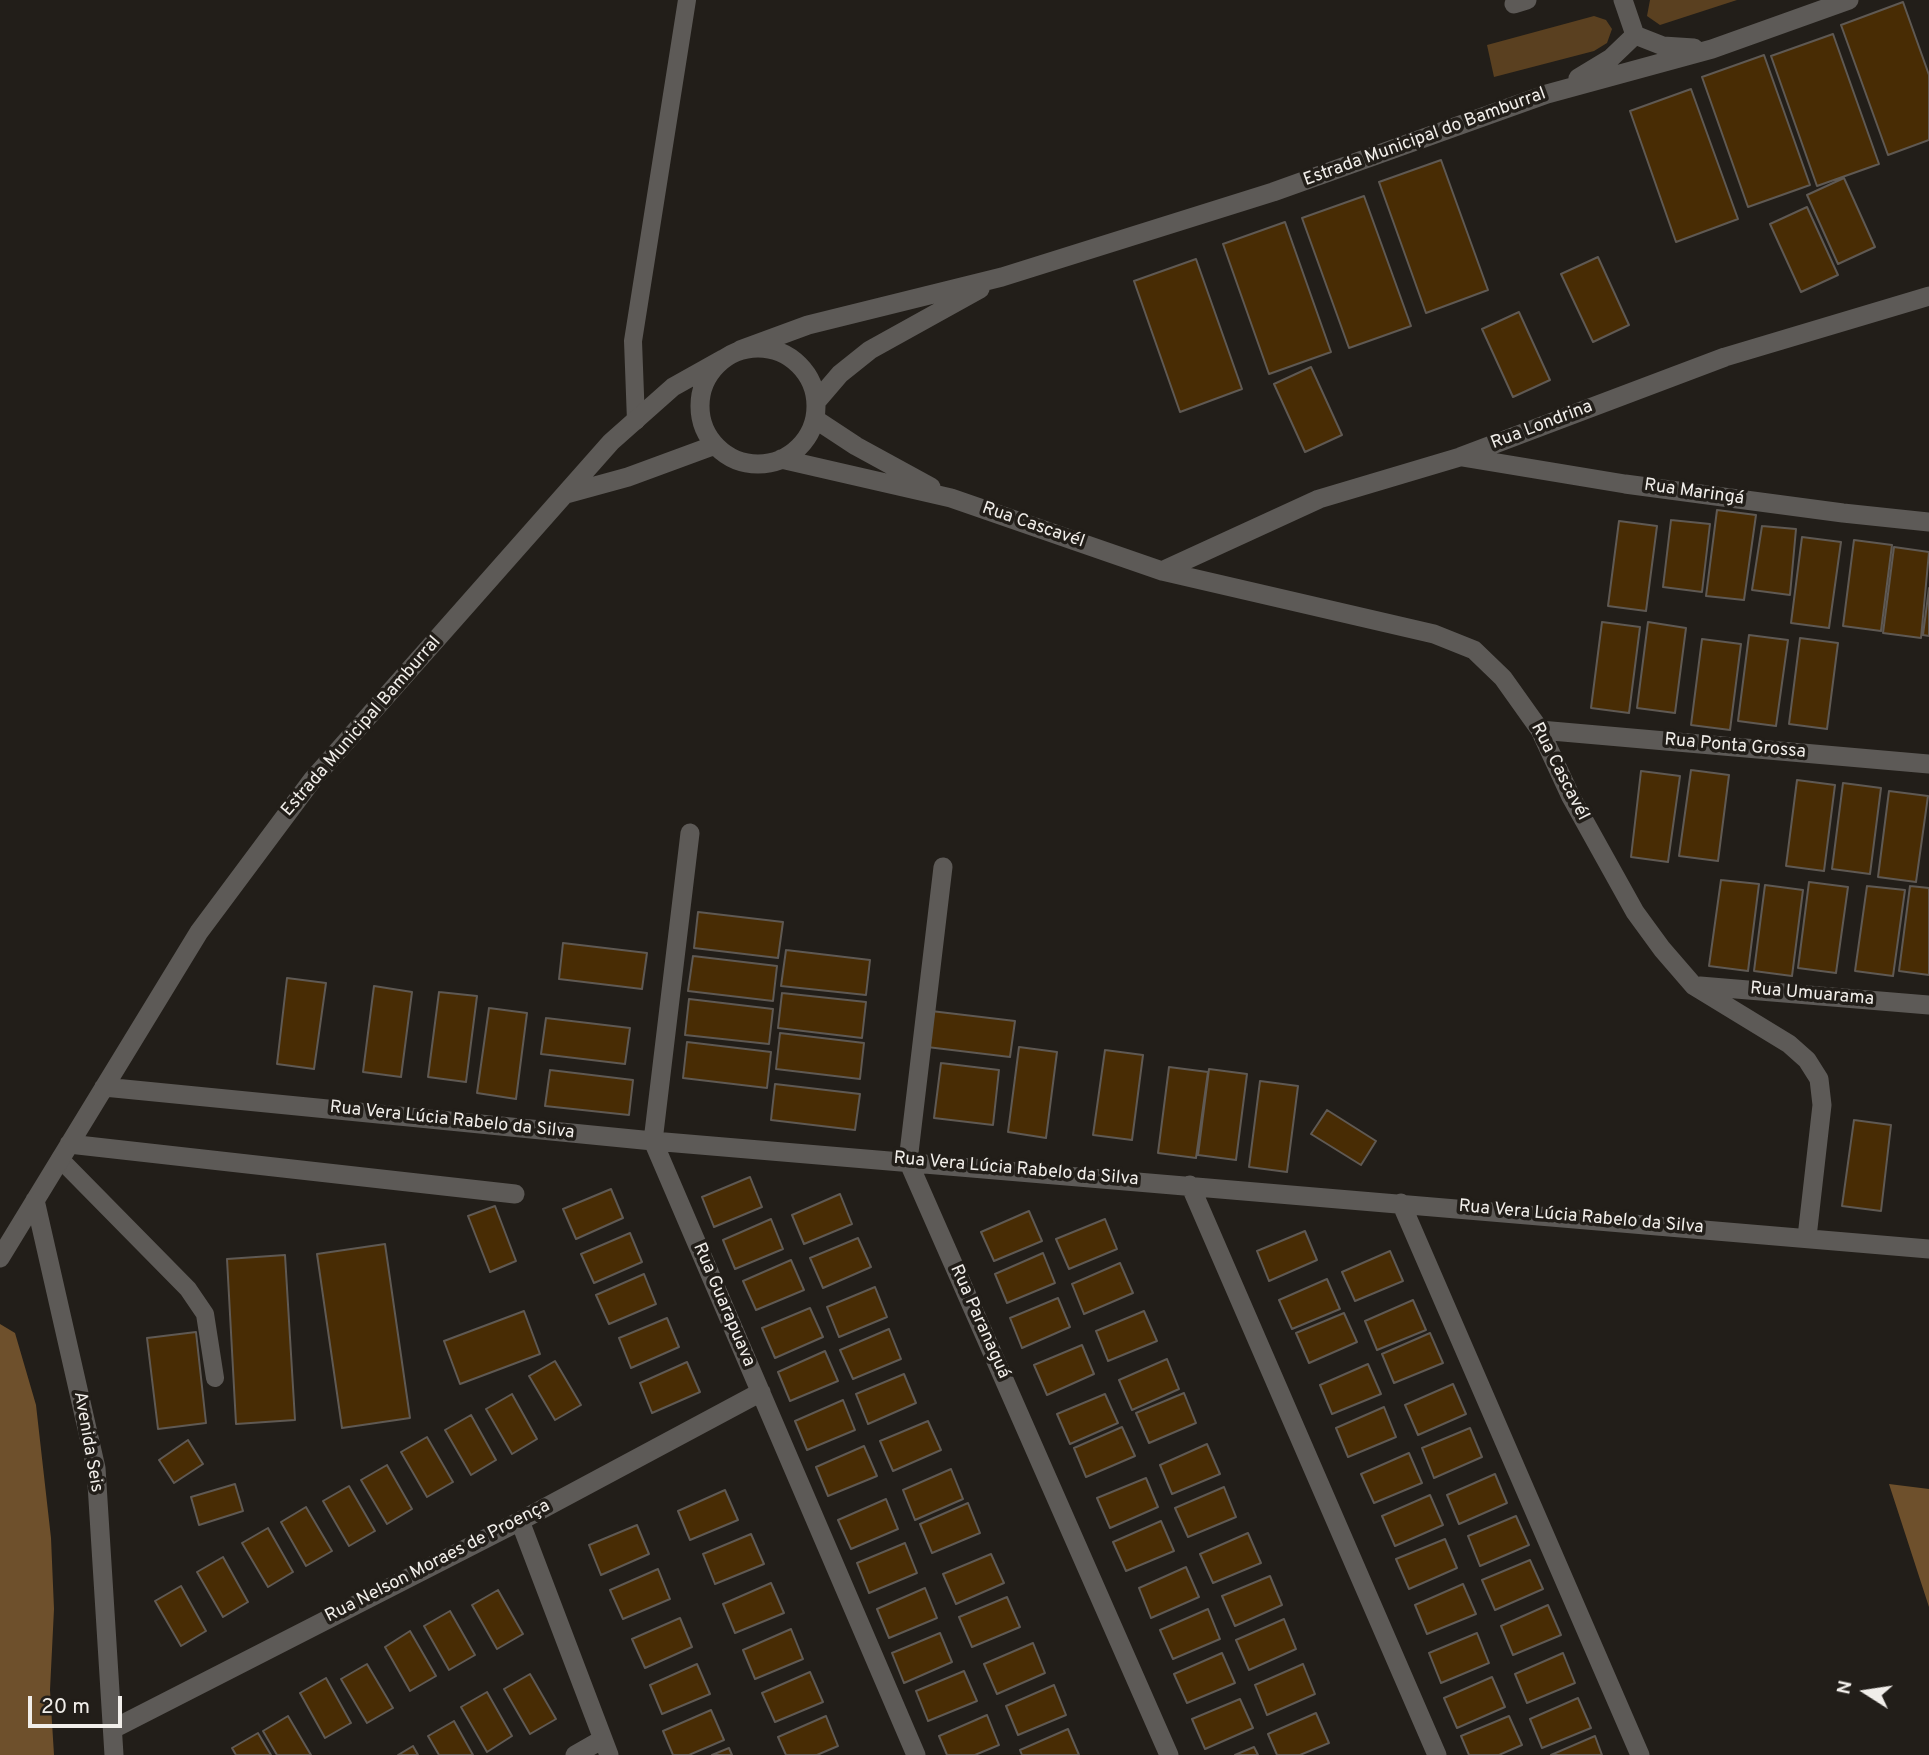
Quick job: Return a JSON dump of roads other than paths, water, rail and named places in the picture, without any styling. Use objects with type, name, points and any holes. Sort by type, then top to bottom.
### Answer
[{"type":"street","points":[[1623,0],[1635,35],[1663,46],[1712,48]]},
{"type":"street","name":"Estrada Municipal do Bamburral","points":[[862,310],[1002,277],[1273,192],[1547,94],[1712,48],[1849,0]]},
{"type":"street","points":[[1547,94],[1600,66],[1635,35]]},
{"type":"street","name":"Estrada Municipal do Bamburral","points":[[816,410],[840,374],[870,350],[1002,277]]},
{"type":"street","name":"Rua Londrina","points":[[1162,571],[1320,499],[1460,457],[1725,357],[1929,296]]},
{"type":"street","name":"Estrada Municipal Bamburral","points":[[0,1258],[198,932],[313,779],[611,442],[673,387],[732,354],[808,325],[862,310]]},
{"type":"street","points":[[759,347],[792,358],[804,370],[813,385],[816,410],[802,443],[781,460],[763,464],[745,463],[728,456],[715,445],[704,429],[701,400],[710,373],[732,354],[759,347]]},
{"type":"street","name":"Rua Cascavél","points":[[816,410],[856,446],[951,498]]},
{"type":"street","points":[[566,494],[628,477],[715,445]]},
{"type":"street","name":"Rua Maringá","points":[[1460,457],[1638,486],[1929,522]]},
{"type":"street","name":"Rua Cascavél","points":[[781,460],[951,498],[1162,571],[1434,634],[1474,650],[1503,678],[1540,730],[1571,797],[1635,912],[1662,949],[1695,986],[1789,1044],[1807,1060],[1819,1079],[1822,1105],[1807,1237]]},
{"type":"street","name":"Rua Ponta Grossa","points":[[1540,730],[1929,765]]},
{"type":"street","points":[[653,1141],[690,833]]},
{"type":"street","points":[[908,1161],[943,867]]},
{"type":"street","name":"Rua Umuarama","points":[[1695,986],[1929,1005]]},
{"type":"street","name":"Rua Vera Lúcia Rabelo da Silva","points":[[104,1087],[653,1141],[1929,1249]]},
{"type":"street","name":"Rua Guarapuava","points":[[653,1141],[916,1755]]},
{"type":"street","points":[[64,1151],[514,1194]]},
{"type":"street","name":"Rua Paranaguá","points":[[908,1161],[1169,1755]]},
{"type":"street","points":[[1190,1185],[1437,1755]]},
{"type":"street","name":"Avenida Seis","points":[[35,1200],[96,1468],[114,1755]]},
{"type":"street","points":[[1401,1203],[1640,1755]]},
{"type":"street","name":"Rua Nelson Moraes de Proença","points":[[113,1729],[520,1521],[761,1392]]},
{"type":"street","points":[[520,1521],[606,1747],[575,1755]]},
{"type":"lane","points":[[636,421],[633,341],[687,0]]},
{"type":"lane","points":[[64,1151],[188,1289],[205,1314],[215,1378]]}]
